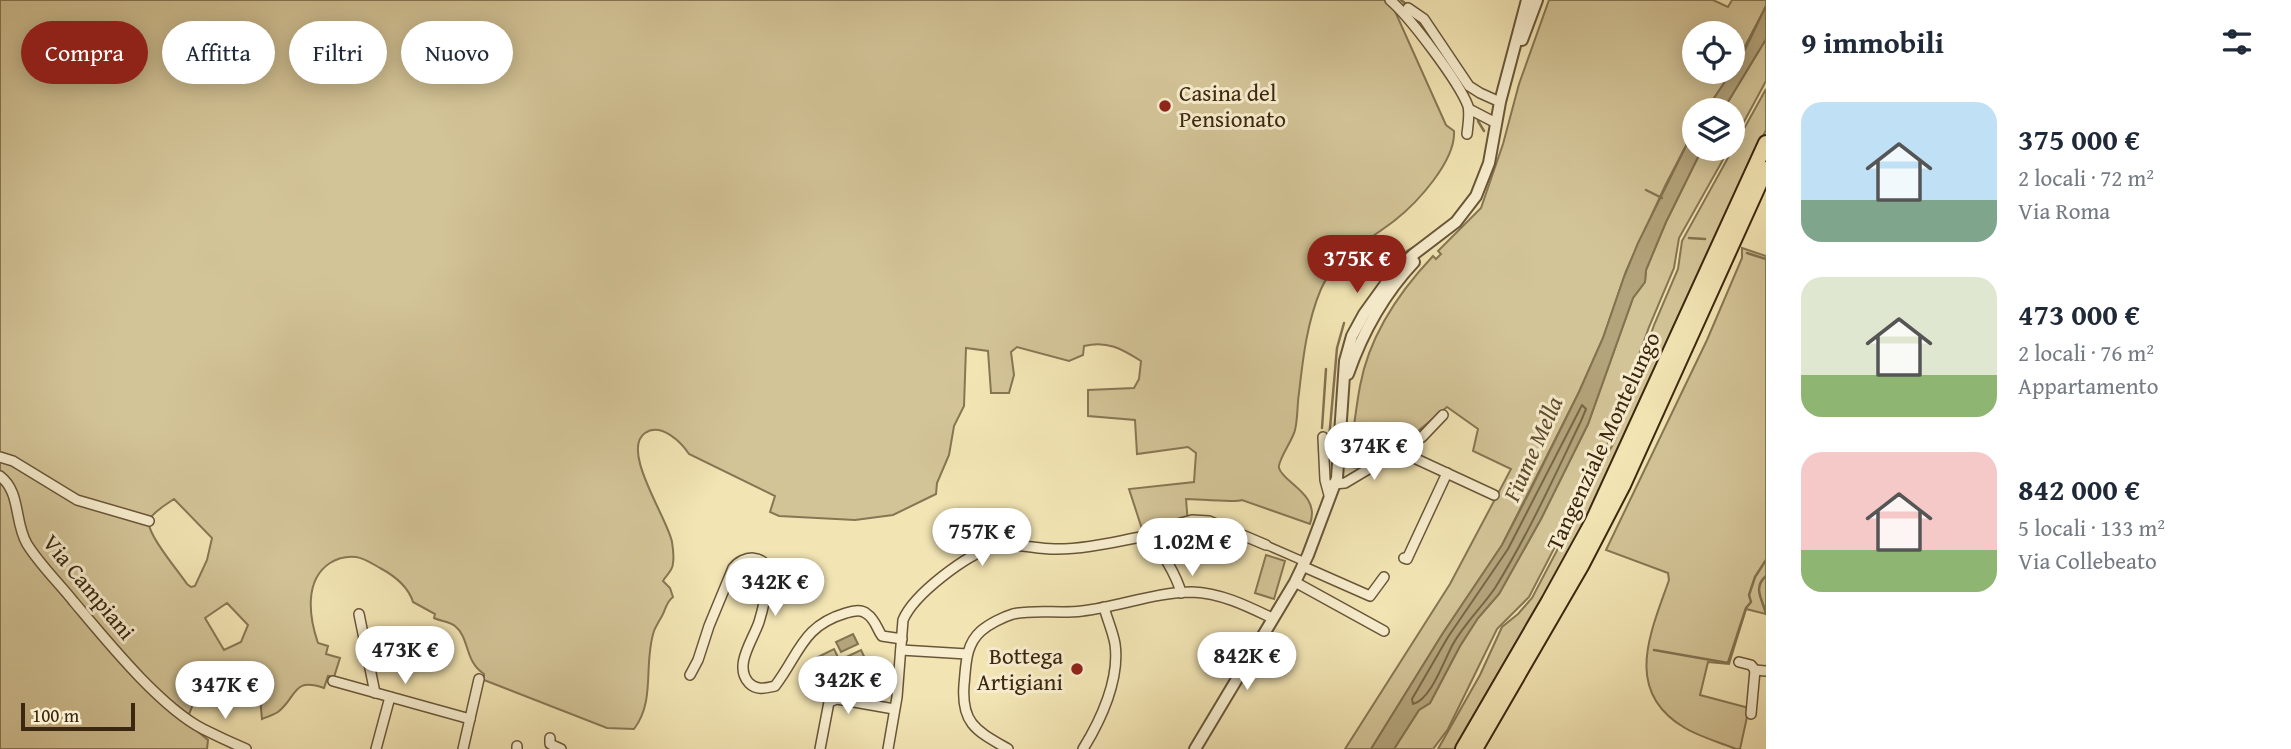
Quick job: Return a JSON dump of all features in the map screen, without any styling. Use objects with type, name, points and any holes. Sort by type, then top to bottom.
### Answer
[{"type":"highway","name":"Tangenziale Montelungo","points":[[1463,749],[1592,523],[1766,143]]},
{"type":"highway","name":"Tangenziale Montelungo","points":[[1475,749],[1581,566],[1618,495],[1766,169]]},
{"type":"street","points":[[1390,0],[1407,7],[1424,19],[1469,86],[1500,102]]},
{"type":"street","points":[[1195,749],[1304,564],[1331,489],[1342,394],[1374,313],[1391,288],[1438,237],[1456,222],[1476,195],[1489,163],[1500,102],[1527,0]]},
{"type":"street","points":[[1504,89],[1537,0]]},
{"type":"street","points":[[1407,7],[1473,111],[1496,123]]},
{"type":"street","points":[[1467,134],[1473,111]]},
{"type":"street","points":[[1331,489],[1399,451],[1432,429],[1443,415]]},
{"type":"street","points":[[1323,437],[1325,480],[1331,489]]},
{"type":"street","points":[[1399,451],[1494,495]]},
{"type":"street","points":[[0,457],[13,461],[77,500],[149,521]]},
{"type":"street","points":[[1404,558],[1407,559],[1447,473]]},
{"type":"street","name":"Via Campiani","points":[[0,476],[10,486],[27,544],[97,629],[144,680],[180,712],[203,729],[246,749]]},
{"type":"street","points":[[888,749],[903,620],[916,598],[979,552],[1000,545],[1049,550],[1079,548],[1147,536],[1151,531],[1192,520],[1209,521],[1266,545],[1370,596],[1384,577]]},
{"type":"street","points":[[1147,536],[1153,540],[1179,583],[1181,593]]},
{"type":"street","points":[[690,675],[733,568],[739,561],[749,557],[761,560],[768,566],[769,573],[761,614],[743,664],[743,675],[752,686],[765,689],[775,686],[811,632],[834,617],[865,611],[882,636],[902,639]]},
{"type":"street","points":[[1295,582],[1384,631]]},
{"type":"street","points":[[1007,749],[976,730],[966,716],[963,703],[967,654],[971,643],[981,631],[1010,615],[1023,612],[1084,611],[1194,592],[1231,600],[1272,618]]},
{"type":"street","points":[[1083,749],[1094,732],[1115,668],[1115,645],[1104,607]]},
{"type":"street","points":[[359,614],[375,693]]},
{"type":"street","points":[[901,650],[967,654]]},
{"type":"street","points":[[1739,662],[1751,665],[1755,670],[1751,714]]},
{"type":"street","points":[[1755,670],[1766,671]]},
{"type":"street","points":[[463,749],[479,679]]},
{"type":"street","points":[[333,681],[470,719]]},
{"type":"street","points":[[376,749],[390,696]]},
{"type":"street","points":[[820,749],[829,702],[837,699],[894,709]]},
{"type":"street","points":[[550,738],[550,744],[561,749]]},
{"type":"shaded area","points":[[0,0],[1385,0],[1394,9],[1446,125],[1454,131],[1453,143],[1442,168],[1424,193],[1394,221],[1334,268],[1316,302],[1304,353],[1295,430],[1279,465],[1282,473],[1306,497],[1312,514],[1310,524],[1242,500],[1186,499],[1188,524],[1143,532],[1129,489],[1194,482],[1196,453],[1188,447],[1137,454],[1135,420],[1088,416],[1088,390],[1134,388],[1139,379],[1141,361],[1121,349],[1100,344],[1084,346],[1083,355],[1069,361],[1017,347],[1011,352],[1014,375],[1009,393],[991,393],[988,351],[966,348],[964,406],[954,426],[949,455],[937,483],[936,494],[893,515],[855,520],[779,516],[770,512],[775,496],[689,454],[676,439],[664,432],[651,430],[645,433],[639,442],[638,454],[672,542],[673,566],[663,581],[670,588],[673,597],[667,603],[654,631],[645,706],[634,729],[607,728],[484,680],[484,674],[473,663],[463,637],[455,626],[434,618],[435,614],[413,602],[404,586],[391,574],[365,560],[349,557],[333,561],[322,570],[312,589],[312,622],[318,643],[328,646],[326,654],[340,658],[334,677],[328,676],[324,688],[314,685],[301,687],[278,712],[262,719],[260,698],[203,679],[186,722],[208,740],[207,749],[0,749]],"holes":[[[174,499],[212,538],[207,560],[195,586],[191,587],[164,552],[149,527],[149,521]],[[227,603],[248,625],[241,642],[224,650],[205,618]]]},
{"type":"shaded area","points":[[1549,0],[1713,0],[1728,7],[1732,0],[1766,0],[1766,6],[1745,46],[1745,21],[1682,21],[1682,84],[1724,84],[1714,98],[1682,98],[1682,153],[1626,271],[1603,338],[1579,392],[1502,545],[1371,749],[1345,749],[1450,584],[1511,469],[1473,451],[1478,429],[1447,407],[1412,436],[1369,463],[1365,460],[1357,468],[1347,466],[1360,386],[1370,350],[1397,300],[1433,256],[1436,259],[1441,254],[1438,251],[1481,208],[1503,144],[1519,84]]},
{"type":"shaded area","points":[[1766,39],[1766,81],[1745,120],[1745,98],[1730,98],[1739,84],[1745,84],[1745,74]]},
{"type":"shaded area","points":[[1766,89],[1766,130],[1596,501],[1562,567],[1455,749],[1438,749],[1480,675],[1502,627],[1532,598],[1614,442],[1654,325],[1678,269],[1682,241],[1726,161],[1745,161],[1745,127]]},
{"type":"shaded area","points":[[1696,161],[1722,161],[1679,238],[1674,268],[1649,327],[1621,405],[1619,420],[1529,597],[1497,629],[1448,729],[1433,749],[1394,749],[1419,710],[1430,703],[1460,646],[1478,618],[1499,594],[1541,519],[1588,424],[1633,298],[1645,282],[1646,270]]},
{"type":"shaded area","points":[[1742,248],[1766,256],[1766,614],[1746,609],[1729,664],[1708,662],[1700,695],[1749,708],[1740,749],[1736,749],[1685,728],[1665,713],[1653,697],[1647,660],[1655,620],[1669,580],[1668,573],[1606,550],[1707,340],[1742,258]]},
{"type":"shaded area","points":[[1266,555],[1285,561],[1274,599],[1255,593]]},
{"type":"shaded area","points":[[834,649],[851,685],[832,693],[816,658]]},
{"type":"shaded area","points":[[861,650],[878,686],[859,695],[842,659]]},
{"type":"water","points":[[1766,6],[1766,39],[1745,74],[1745,50]]},
{"type":"water","points":[[1723,84],[1739,84],[1730,98],[1714,98]]},
{"type":"water","points":[[1682,154],[1682,161],[1696,161],[1666,222],[1646,270],[1645,282],[1633,298],[1588,424],[1541,519],[1499,594],[1478,618],[1460,646],[1430,703],[1419,710],[1394,749],[1371,749],[1502,545],[1579,392],[1603,338],[1638,243]]},
{"type":"water","points":[[853,634],[858,644],[841,652],[836,642]]},
{"type":"waterway","points":[[1401,0],[1406,4]]},
{"type":"waterway","points":[[1478,121],[1484,131]]},
{"type":"waterway","points":[[1646,190],[1662,198]]},
{"type":"waterway","points":[[1689,238],[1705,239]]},
{"type":"waterway","points":[[1371,280],[1391,261],[1414,247]]},
{"type":"waterway","points":[[1747,253],[1766,259]]},
{"type":"waterway","points":[[1328,451],[1337,348],[1344,323]]},
{"type":"waterway","points":[[1322,428],[1326,369]]},
{"type":"waterway","points":[[1654,650],[1728,663],[1746,608],[1751,602],[1749,595],[1755,577],[1766,560]]},
{"type":"waterway","points":[[1766,576],[1759,590],[1766,614]]},
{"type":"place","name":"Casina del Pensionato","points":[[1165,106]]},
{"type":"place","name":"Bottega Artigiani","points":[[1077,669]]},
{"type":"water label","name":"Fiume Mella","points":[[1533,449]]}]
